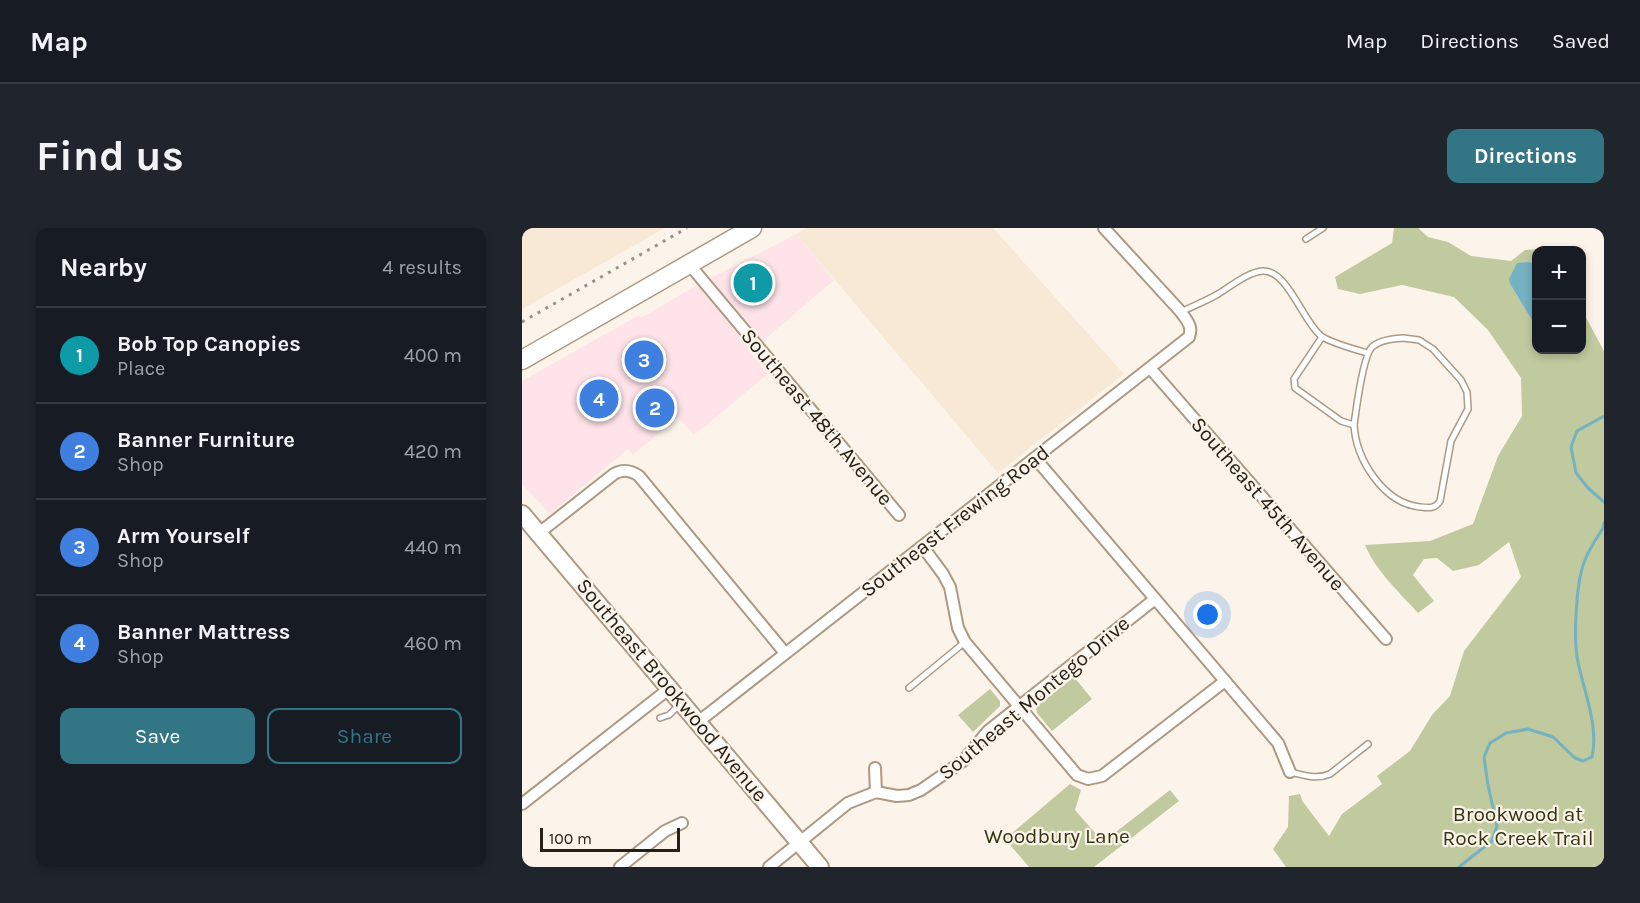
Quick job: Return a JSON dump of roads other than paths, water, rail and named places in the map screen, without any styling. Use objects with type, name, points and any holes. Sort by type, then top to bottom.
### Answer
[{"type":"main road","points":[[522,360],[752,228]]},
{"type":"main road","name":"Southeast Brookwood Avenue","points":[[522,514],[820,867]]},
{"type":"street","points":[[1104,228],[1181,312]]},
{"type":"street","name":"Southeast 48th Avenue","points":[[689,264],[899,515]]},
{"type":"street","name":"Southeast Frewing Road","points":[[698,722],[1190,337],[1190,324],[1181,312]]},
{"type":"street","name":"Southeast 45th Avenue","points":[[1150,368],[1386,639]]},
{"type":"street","points":[[1035,458],[1278,743],[1290,772]]},
{"type":"street","points":[[539,533],[614,474],[627,470],[634,472],[785,653]]},
{"type":"street","points":[[923,547],[950,587],[958,628],[965,642],[1077,775],[1088,779],[1102,776],[1225,681]]},
{"type":"street","name":"Southeast Montego Drive","points":[[769,867],[848,803],[876,792],[897,796],[909,795],[921,790],[963,761],[988,731],[1155,599]]},
{"type":"street","points":[[522,804],[670,688]]},
{"type":"street","points":[[875,768],[876,792]]},
{"type":"street","points":[[620,867],[665,831],[682,823]]},
{"type":"lane","points":[[1306,238],[1323,228]]},
{"type":"lane","points":[[1181,312],[1252,274],[1263,271],[1272,272],[1285,283],[1299,309],[1322,337],[1367,353]]},
{"type":"lane","points":[[1322,337],[1294,379],[1295,388],[1341,421],[1354,425]]},
{"type":"lane","points":[[1403,338],[1419,340],[1439,354],[1461,380],[1467,392],[1468,409],[1451,441],[1438,505],[1429,508],[1404,504],[1384,489],[1377,482],[1357,443],[1354,425],[1367,353],[1384,340],[1403,338]]},
{"type":"lane","points":[[909,688],[965,642]]},
{"type":"lane","points":[[660,718],[669,715],[682,702]]},
{"type":"lane","points":[[1290,772],[1323,777],[1368,744]]},
{"type":"water","points":[[1517,263],[1532,263],[1532,320],[1510,284],[1509,279]]},
{"type":"waterway","points":[[1604,416],[1577,431],[1571,447],[1576,473],[1604,502]]},
{"type":"waterway","points":[[1459,867],[1492,841],[1497,826],[1484,757],[1490,743],[1506,733],[1528,729],[1553,737],[1575,758],[1583,761],[1592,757],[1594,733],[1576,652],[1576,611],[1582,570],[1604,523]]},
{"type":"railway","points":[[522,322],[687,228]]},
{"type":"place","name":"Bob Top Canopies","points":[[753,283]]},
{"type":"place","name":"Arm Yourself","points":[[644,360]]},
{"type":"place","name":"Banner Mattress","points":[[599,399]]},
{"type":"place","name":"Banner Furniture","points":[[655,408]]},
{"type":"park label","name":"Brookwood at Rock Creek Trail","points":[[1518,826]]},
{"type":"park label","name":"Woodbury Lane","points":[[1057,836]]}]
